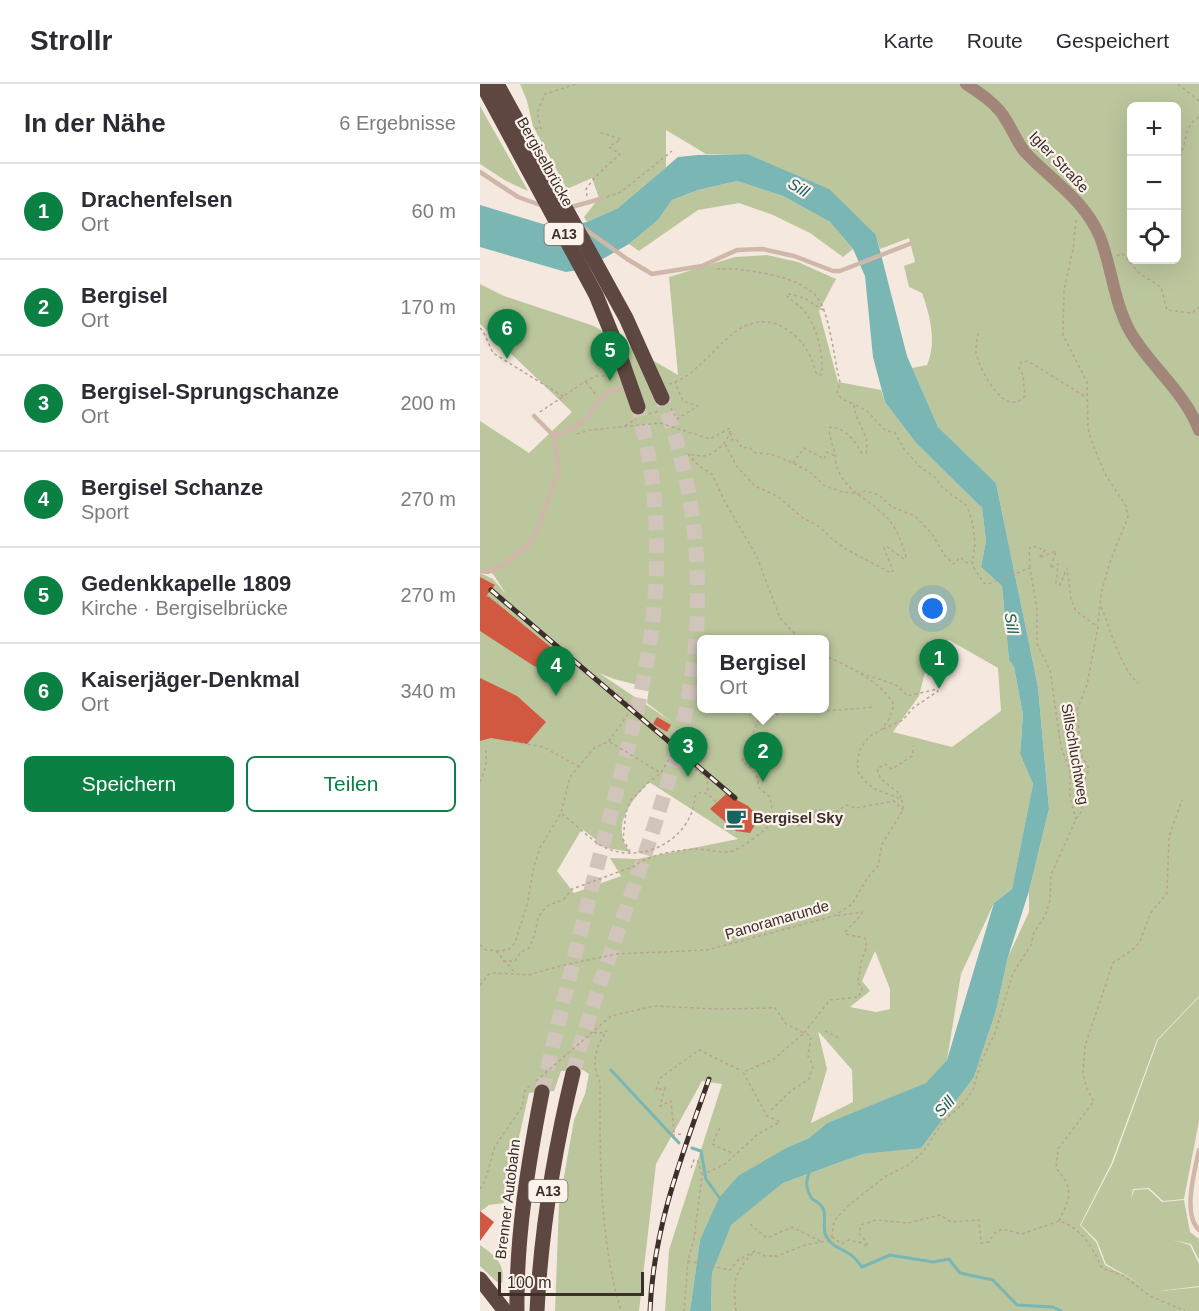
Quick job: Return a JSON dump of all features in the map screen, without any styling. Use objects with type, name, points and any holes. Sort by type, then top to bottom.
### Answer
[{"type":"highway","name":"A13","points":[[489,88],[524,123]]},
{"type":"highway","name":"Bergiselbrücke","points":[[489,88],[596,295],[630,383]]},
{"type":"highway","name":"Bergiselbrücke","points":[[524,123],[626,318],[662,398]]},
{"type":"highway","name":"A13","points":[[630,383],[638,407]]},
{"type":"highway","name":"A13","points":[[537,1311],[542,1234],[547,1199],[573,1073]]},
{"type":"highway","name":"Brenner Autobahn","points":[[513,1308],[525,1184],[542,1092]]},
{"type":"highway","name":"A13","points":[[480,1279],[513,1308]]},
{"type":"main road","name":"Igler Straße","points":[[966,84],[999,110],[1021,148],[1075,198],[1088,214],[1100,235],[1124,318],[1131,332],[1139,346],[1183,399],[1199,430]]},
{"type":"lane","points":[[480,172],[518,197],[556,210],[652,274],[702,266],[737,250],[762,249],[794,256],[832,271],[851,267],[912,243]]},
{"type":"lane","points":[[556,210],[579,207],[600,199]]},
{"type":"lane","points":[[554,436],[586,419],[604,395],[630,383]]},
{"type":"lane","points":[[480,571],[488,572],[506,563],[528,545],[535,535],[559,470],[554,436],[534,416]]},
{"type":"lane","points":[[1199,1149],[1189,1196],[1195,1226],[1199,1230]]},
{"type":"path","points":[[524,123],[541,129],[537,113],[545,94],[576,84]]},
{"type":"path","points":[[1179,84],[1199,101]]},
{"type":"path","points":[[1180,156],[1186,130],[1192,120],[1199,117]]},
{"type":"path","points":[[586,189],[595,177],[620,154],[609,147],[621,139],[598,132]]},
{"type":"path","points":[[600,199],[621,192],[672,151]]},
{"type":"path","points":[[1076,220],[1073,250],[1064,289],[1063,335],[1087,382],[1088,428],[1091,440],[1105,474],[1126,506],[1128,517],[1110,562],[1101,594],[1098,627],[1087,685],[1077,710],[1081,754],[1089,769],[1082,786],[1082,811],[1076,819]]},
{"type":"path","points":[[1108,260],[1122,254],[1139,273],[1161,287],[1167,310],[1192,313],[1199,307]]},
{"type":"path","points":[[702,266],[713,269],[753,270],[775,276],[807,290],[816,297],[823,310],[840,382],[837,393],[842,399],[867,411],[885,430],[895,433],[904,449],[936,478],[941,486],[965,504],[973,525],[975,547],[972,561],[975,572],[984,583],[988,584],[1030,568],[1029,549],[1032,546],[1045,550],[1039,558],[1056,551],[1050,568],[1058,564],[1056,583],[1059,585],[1067,568],[1071,599],[1076,611],[1098,627]]},
{"type":"path","points":[[675,382],[741,328],[756,323],[777,325],[792,334],[809,351],[816,373],[820,376],[822,353],[810,319],[803,309],[786,295],[804,298],[823,310]]},
{"type":"path","points":[[480,328],[493,352],[564,397],[534,416]]},
{"type":"path","points":[[978,333],[976,352],[992,388],[1002,398],[1012,403],[1021,401],[1025,396],[1023,375],[1019,369],[1021,362],[1028,361],[1087,397]]},
{"type":"path","points":[[586,381],[596,395],[594,404],[596,407]]},
{"type":"path","points":[[724,444],[737,467],[756,486],[777,496],[803,518],[820,527],[844,548],[891,573],[893,571],[884,548],[886,546],[904,559],[906,557],[897,531],[888,519],[848,486],[836,465],[836,456],[829,433],[830,427],[844,431],[862,453],[866,453],[868,446],[866,434],[854,413],[854,404]]},
{"type":"path","points":[[560,434],[567,438],[590,430],[660,423],[710,439],[730,428],[732,440],[736,439],[742,448],[748,447],[756,453],[771,454],[793,463],[810,472],[825,486],[858,494],[865,491],[879,495],[892,507],[915,516],[932,534],[945,556],[954,564],[960,558],[967,563],[972,561]]},
{"type":"path","points":[[731,433],[724,444],[706,456],[688,454],[699,466],[712,474],[724,500],[757,557],[780,618],[797,635]]},
{"type":"path","points":[[793,463],[804,448],[824,459],[827,452],[836,456]]},
{"type":"path","name":"Sillschluchtweg","points":[[832,1236],[834,1221],[886,1176],[907,1166],[924,1151],[943,1121],[965,1102],[973,1090],[981,1062],[995,1033],[1013,973],[1031,945],[1034,932],[1045,916],[1050,900],[1052,875],[1076,819],[1070,798],[1070,770],[1061,747],[1050,670],[1037,644],[1037,610],[1030,568]]},
{"type":"path","points":[[480,945],[486,950],[496,951],[509,949],[515,943],[527,906],[534,866],[540,848],[561,813],[570,777],[594,748],[609,741],[633,707],[502,599],[497,603],[484,593]]},
{"type":"path","points":[[1100,606],[1118,651],[1138,683]]},
{"type":"path","points":[[829,657],[860,672],[896,685],[908,696],[937,689],[938,691],[913,708],[903,720],[870,736],[860,749],[857,764],[859,774],[875,789],[901,799]]},
{"type":"path","points":[[860,672],[882,690],[894,705],[889,719],[881,730]]},
{"type":"path","points":[[829,711],[875,707]]},
{"type":"path","points":[[503,961],[515,961],[520,952],[529,948],[535,934],[538,917],[547,906],[564,898],[572,889],[635,866],[640,861],[667,854],[696,849],[731,852],[765,830],[774,820],[770,797],[759,788],[756,772],[742,761],[758,721],[759,713]]},
{"type":"path","points":[[758,721],[781,713]]},
{"type":"path","points":[[510,741],[543,747],[578,766]]},
{"type":"path","points":[[609,741],[661,773]]},
{"type":"path","points":[[903,810],[900,794],[881,779],[877,769],[885,764],[892,769],[912,756],[913,746]]},
{"type":"path","points":[[480,782],[486,766],[486,747]]},
{"type":"path","points":[[630,852],[623,839],[626,812],[631,800],[648,782],[661,773],[671,755],[688,764],[707,779],[708,794]]},
{"type":"path","points":[[561,813],[607,848],[630,852],[651,851],[675,838],[695,809],[696,796],[701,792],[708,794],[717,803]]},
{"type":"path","points":[[1059,1221],[1070,1197],[1067,1181],[1056,1168],[1058,1149],[1094,1101],[1087,1090],[1083,1073],[1085,1046],[1113,963],[1136,947],[1150,914],[1167,893],[1169,836],[1182,800]]},
{"type":"path","points":[[797,826],[813,818],[817,809],[833,814],[846,805],[856,807],[894,801],[903,810]]},
{"type":"path","name":"Panoramarunde","points":[[480,985],[489,974],[494,973],[529,975],[556,966],[616,954],[707,950],[834,916],[856,900],[863,883],[878,866],[882,844],[903,810]]},
{"type":"path","points":[[743,1071],[774,1059],[804,1033],[830,1000],[859,997],[862,988],[857,982],[861,962],[866,955],[867,942],[865,938],[845,934],[862,912],[834,916]]},
{"type":"path","points":[[496,951],[516,975]]},
{"type":"path","points":[[480,1189],[485,1181],[495,1146],[522,1107],[525,1090],[611,1016],[654,1006],[718,1009],[775,1008],[786,1024],[811,1036],[808,1056],[813,1066],[809,1078],[771,1110]]},
{"type":"path","points":[[593,1032],[598,1034],[607,1031],[598,1042],[593,1070],[600,1082],[599,1168],[606,1236],[615,1293],[621,1311]]},
{"type":"path","points":[[825,1031],[841,1039]]},
{"type":"path","points":[[670,1138],[674,1132],[671,1101],[660,1106],[665,1088],[656,1090],[660,1078],[699,1050],[743,1071],[767,1116],[780,1122],[758,1134],[725,1164],[704,1174]]},
{"type":"path","points":[[720,1128],[712,1144],[735,1155]]},
{"type":"path","points":[[672,1135],[681,1134]]},
{"type":"path","points":[[684,1311],[688,1261],[694,1239],[704,1174],[698,1161],[694,1160],[691,1168]]},
{"type":"path","points":[[755,1251],[765,1256],[777,1256],[805,1245],[821,1242],[832,1236],[842,1244],[849,1240],[867,1247],[867,1243],[859,1233],[861,1225],[876,1220],[908,1223],[940,1215],[951,1222],[979,1220],[981,1243],[989,1242],[995,1233],[1002,1229],[1022,1234],[1059,1221],[1075,1228],[1090,1245],[1102,1268],[1124,1276],[1150,1296],[1185,1311]]},
{"type":"path","points":[[750,1224],[767,1238],[792,1227],[821,1242]]},
{"type":"path","points":[[688,1261],[730,1270],[738,1260],[755,1251]]},
{"type":"path","points":[[736,1311],[733,1284],[741,1265],[755,1251]]},
{"type":"green space","points":[[520,84],[1199,84],[1199,996],[1157,1040],[1111,1164],[1080,1225],[1096,1242],[1105,1265],[1139,1283],[1106,1264],[1097,1241],[1081,1225],[1113,1163],[1158,1040],[1199,997],[1199,1121],[1184,1199],[1163,1201],[1149,1188],[1133,1189],[1131,1199],[1134,1190],[1148,1189],[1162,1202],[1184,1200],[1190,1232],[1199,1239],[1199,1260],[1191,1244],[1173,1240],[1190,1245],[1199,1264],[1199,1286],[1153,1292],[1199,1287],[1199,1311],[711,1311],[712,1273],[730,1225],[783,1183],[863,1154],[921,1147],[974,1077],[996,1011],[1008,957],[1029,912],[1029,891],[1049,809],[1038,687],[996,483],[938,427],[912,368],[927,365],[932,348],[932,338],[928,310],[922,293],[909,287],[904,266],[915,262],[909,238],[880,249],[876,235],[747,154],[706,154],[666,130],[666,167],[618,208],[587,222],[584,217],[599,198],[592,178],[567,189],[533,126]]},
{"type":"green space","points":[[480,106],[528,191],[506,181],[480,164]]},
{"type":"green space","points":[[737,181],[783,196],[830,222],[853,249],[843,257],[810,233],[773,215],[739,203],[698,210],[639,251],[629,244],[658,220],[672,200],[698,190]]},
{"type":"green space","points":[[767,255],[798,262],[836,279],[819,311],[838,382],[881,390],[885,402],[916,443],[982,508],[986,541],[981,567],[1002,586],[1009,660],[1014,667],[1023,715],[1020,754],[1033,784],[1012,889],[994,903],[961,974],[947,1060],[927,1083],[827,1123],[809,1138],[788,1147],[700,1240],[690,1311],[665,1311],[669,1250],[722,1084],[702,1081],[656,1164],[639,1311],[555,1311],[559,1205],[574,1120],[585,1094],[589,1074],[583,1070],[561,1071],[554,1091],[529,1093],[504,1203],[489,1205],[480,1212],[480,573],[493,579],[506,594],[493,574],[480,569],[480,421],[529,453],[572,412],[480,324],[480,284],[504,296],[594,326],[678,375],[669,277],[735,257]],"holes":[[[949,640],[998,668],[1001,711],[952,747],[893,732],[919,696],[927,664]],[[599,673],[649,688],[647,703],[672,722]],[[649,782],[738,839],[638,859],[610,858],[621,876],[574,893],[557,871],[582,829],[607,848],[630,852],[623,839],[625,815]],[[875,951],[890,989],[890,1009],[876,1012],[850,1007],[870,991],[862,981]],[[818,1031],[852,1070],[853,1102],[811,1123],[827,1069]]]},
{"type":"green space","points":[[480,1245],[498,1261],[502,1270],[502,1283],[497,1282],[480,1266]]},
{"type":"water","name":"Sill","points":[[747,154],[829,189],[876,235],[907,356],[938,427],[996,483],[1038,687],[1049,809],[1029,891],[1008,957],[996,1011],[974,1077],[921,1148],[863,1154],[783,1183],[731,1225],[712,1273],[711,1311],[690,1311],[700,1240],[719,1198],[738,1176],[788,1147],[809,1138],[827,1123],[926,1083],[947,1060],[994,903],[1012,889],[1033,784],[1020,754],[1023,715],[1014,667],[1009,660],[1002,586],[981,567],[986,541],[982,508],[916,443],[885,402],[873,357],[865,276],[853,249],[830,222],[783,196],[737,181],[698,190],[672,200],[658,220],[629,244],[585,269],[566,272],[480,247],[480,205],[543,224],[566,226],[587,222],[618,208],[678,157]]},
{"type":"building","points":[[480,577],[495,585],[487,595],[574,666],[571,673],[534,666],[480,631]]},
{"type":"building","points":[[480,678],[517,696],[546,722],[527,744],[491,738],[480,741]]},
{"type":"building","points":[[657,717],[671,725],[667,732],[653,724]]},
{"type":"building","points":[[726,794],[748,806],[756,814],[758,820],[750,833],[736,831],[710,809]]},
{"type":"building","points":[[480,1211],[494,1222],[480,1241]]},
{"type":"waterway","points":[[611,1070],[679,1143]]},
{"type":"waterway","points":[[692,1148],[701,1151],[706,1179],[721,1200]]},
{"type":"waterway","points":[[810,1171],[807,1188],[812,1199],[824,1211],[826,1236],[833,1244],[852,1256],[862,1267],[890,1255],[933,1262],[949,1259],[960,1273],[993,1280],[1017,1305],[1053,1307],[1061,1311]]},
{"type":"tunnel","points":[[573,1073],[599,986],[658,815],[671,772],[690,687],[698,603],[697,561],[686,478],[662,398]]},
{"type":"tunnel","points":[[542,1092],[633,728],[645,674],[653,619],[657,538],[653,485],[638,407]]},
{"type":"railway","points":[[491,590],[735,798]]},
{"type":"railway","points":[[650,1311],[657,1251],[670,1193],[709,1079]]},
{"type":"place","name":"Kaiserjäger-Denkmal","points":[[507,359]]},
{"type":"place","name":"Gedenkkapelle 1809","points":[[610,381]]},
{"type":"place","name":"Drachenfelsen","points":[[939,689]]},
{"type":"place","name":"Bergisel Schanze","points":[[556,696]]},
{"type":"place","name":"Bergisel-Sprungschanze","points":[[688,777]]},
{"type":"place","name":"Bergisel","points":[[763,782]]},
{"type":"place","name":"Bergisel Sky","points":[[736,818]]}]
